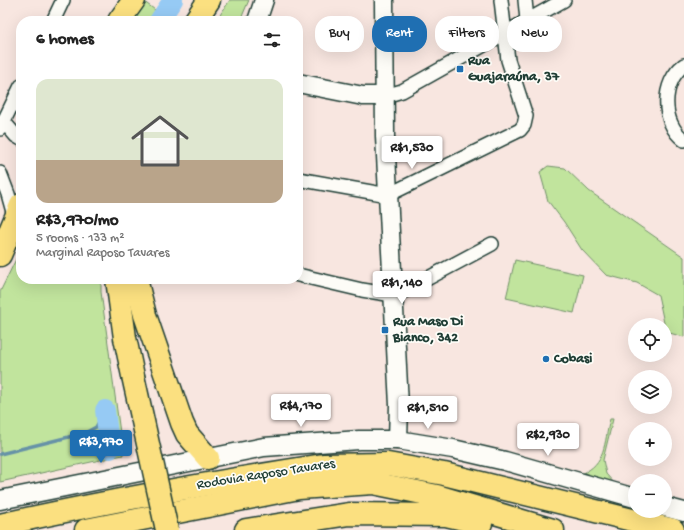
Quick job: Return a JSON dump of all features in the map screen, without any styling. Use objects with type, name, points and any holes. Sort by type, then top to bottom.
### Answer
[{"type":"highway","points":[[123,16],[134,0]]},
{"type":"highway","points":[[198,16],[209,0]]},
{"type":"highway","points":[[0,255],[16,217]]},
{"type":"highway","points":[[118,284],[125,338],[167,530]]},
{"type":"highway","points":[[137,284],[145,316],[182,423],[187,434],[208,458]]},
{"type":"highway","name":"Rodovia Raposo Tavares","points":[[0,525],[170,490],[323,465],[388,464],[444,474],[673,530]]},
{"type":"highway","name":"Rodovia Raposo Tavares","points":[[86,530],[299,488],[373,483],[438,496],[553,530]]},
{"type":"highway","points":[[246,530],[282,527],[349,514],[446,515],[484,524],[526,522]]},
{"type":"main road","points":[[259,16],[264,0]]},
{"type":"main road","points":[[384,0],[388,194],[399,405],[398,440]]},
{"type":"main road","points":[[303,84],[364,96],[385,96]]},
{"type":"main road","points":[[0,500],[264,447],[359,440],[398,440],[453,449],[505,461],[628,496]]},
{"type":"main road","points":[[672,509],[684,512]]},
{"type":"street","points":[[55,16],[63,0]]},
{"type":"street","points":[[303,180],[388,194],[520,130],[524,125],[526,116],[508,60],[501,0]]},
{"type":"street","points":[[525,0],[527,16]]},
{"type":"street","points":[[534,16],[564,0]]},
{"type":"street","points":[[385,96],[402,91],[507,31]]},
{"type":"street","points":[[684,65],[674,76],[668,88],[667,100],[670,122],[676,132],[684,140]]},
{"type":"street","points":[[16,97],[2,126],[16,136]]},
{"type":"street","points":[[0,173],[8,194],[16,208]]},
{"type":"street","points":[[303,276],[362,290],[393,295],[406,290],[492,244]]},
{"type":"green space","points":[[230,0],[249,0],[242,16],[219,16]]},
{"type":"green space","points":[[143,1],[163,16],[136,16]]},
{"type":"green space","points":[[548,166],[565,168],[589,191],[684,257],[684,337],[672,334],[672,318],[663,318],[658,295],[637,283],[606,275],[582,250],[548,201],[540,172]]},
{"type":"green space","points":[[16,259],[16,284],[101,284],[123,455],[0,482],[0,292]]},
{"type":"green space","points":[[515,260],[583,275],[574,313],[506,298]]},
{"type":"green space","points":[[610,419],[613,419],[603,460],[606,474],[615,484],[581,474],[589,470],[600,459],[605,444]]},
{"type":"waterway","points":[[162,16],[173,0]]},
{"type":"waterway","points":[[0,454],[85,433],[96,427],[105,410]]},
{"type":"waterway","points":[[105,410],[110,449]]},
{"type":"place","name":"Rua Guajaraúna, 37","points":[[460,69]]},
{"type":"place","name":"Rua Maso Di Bianco, 342","points":[[385,330]]},
{"type":"place","name":"Cobasi","points":[[546,359]]}]
